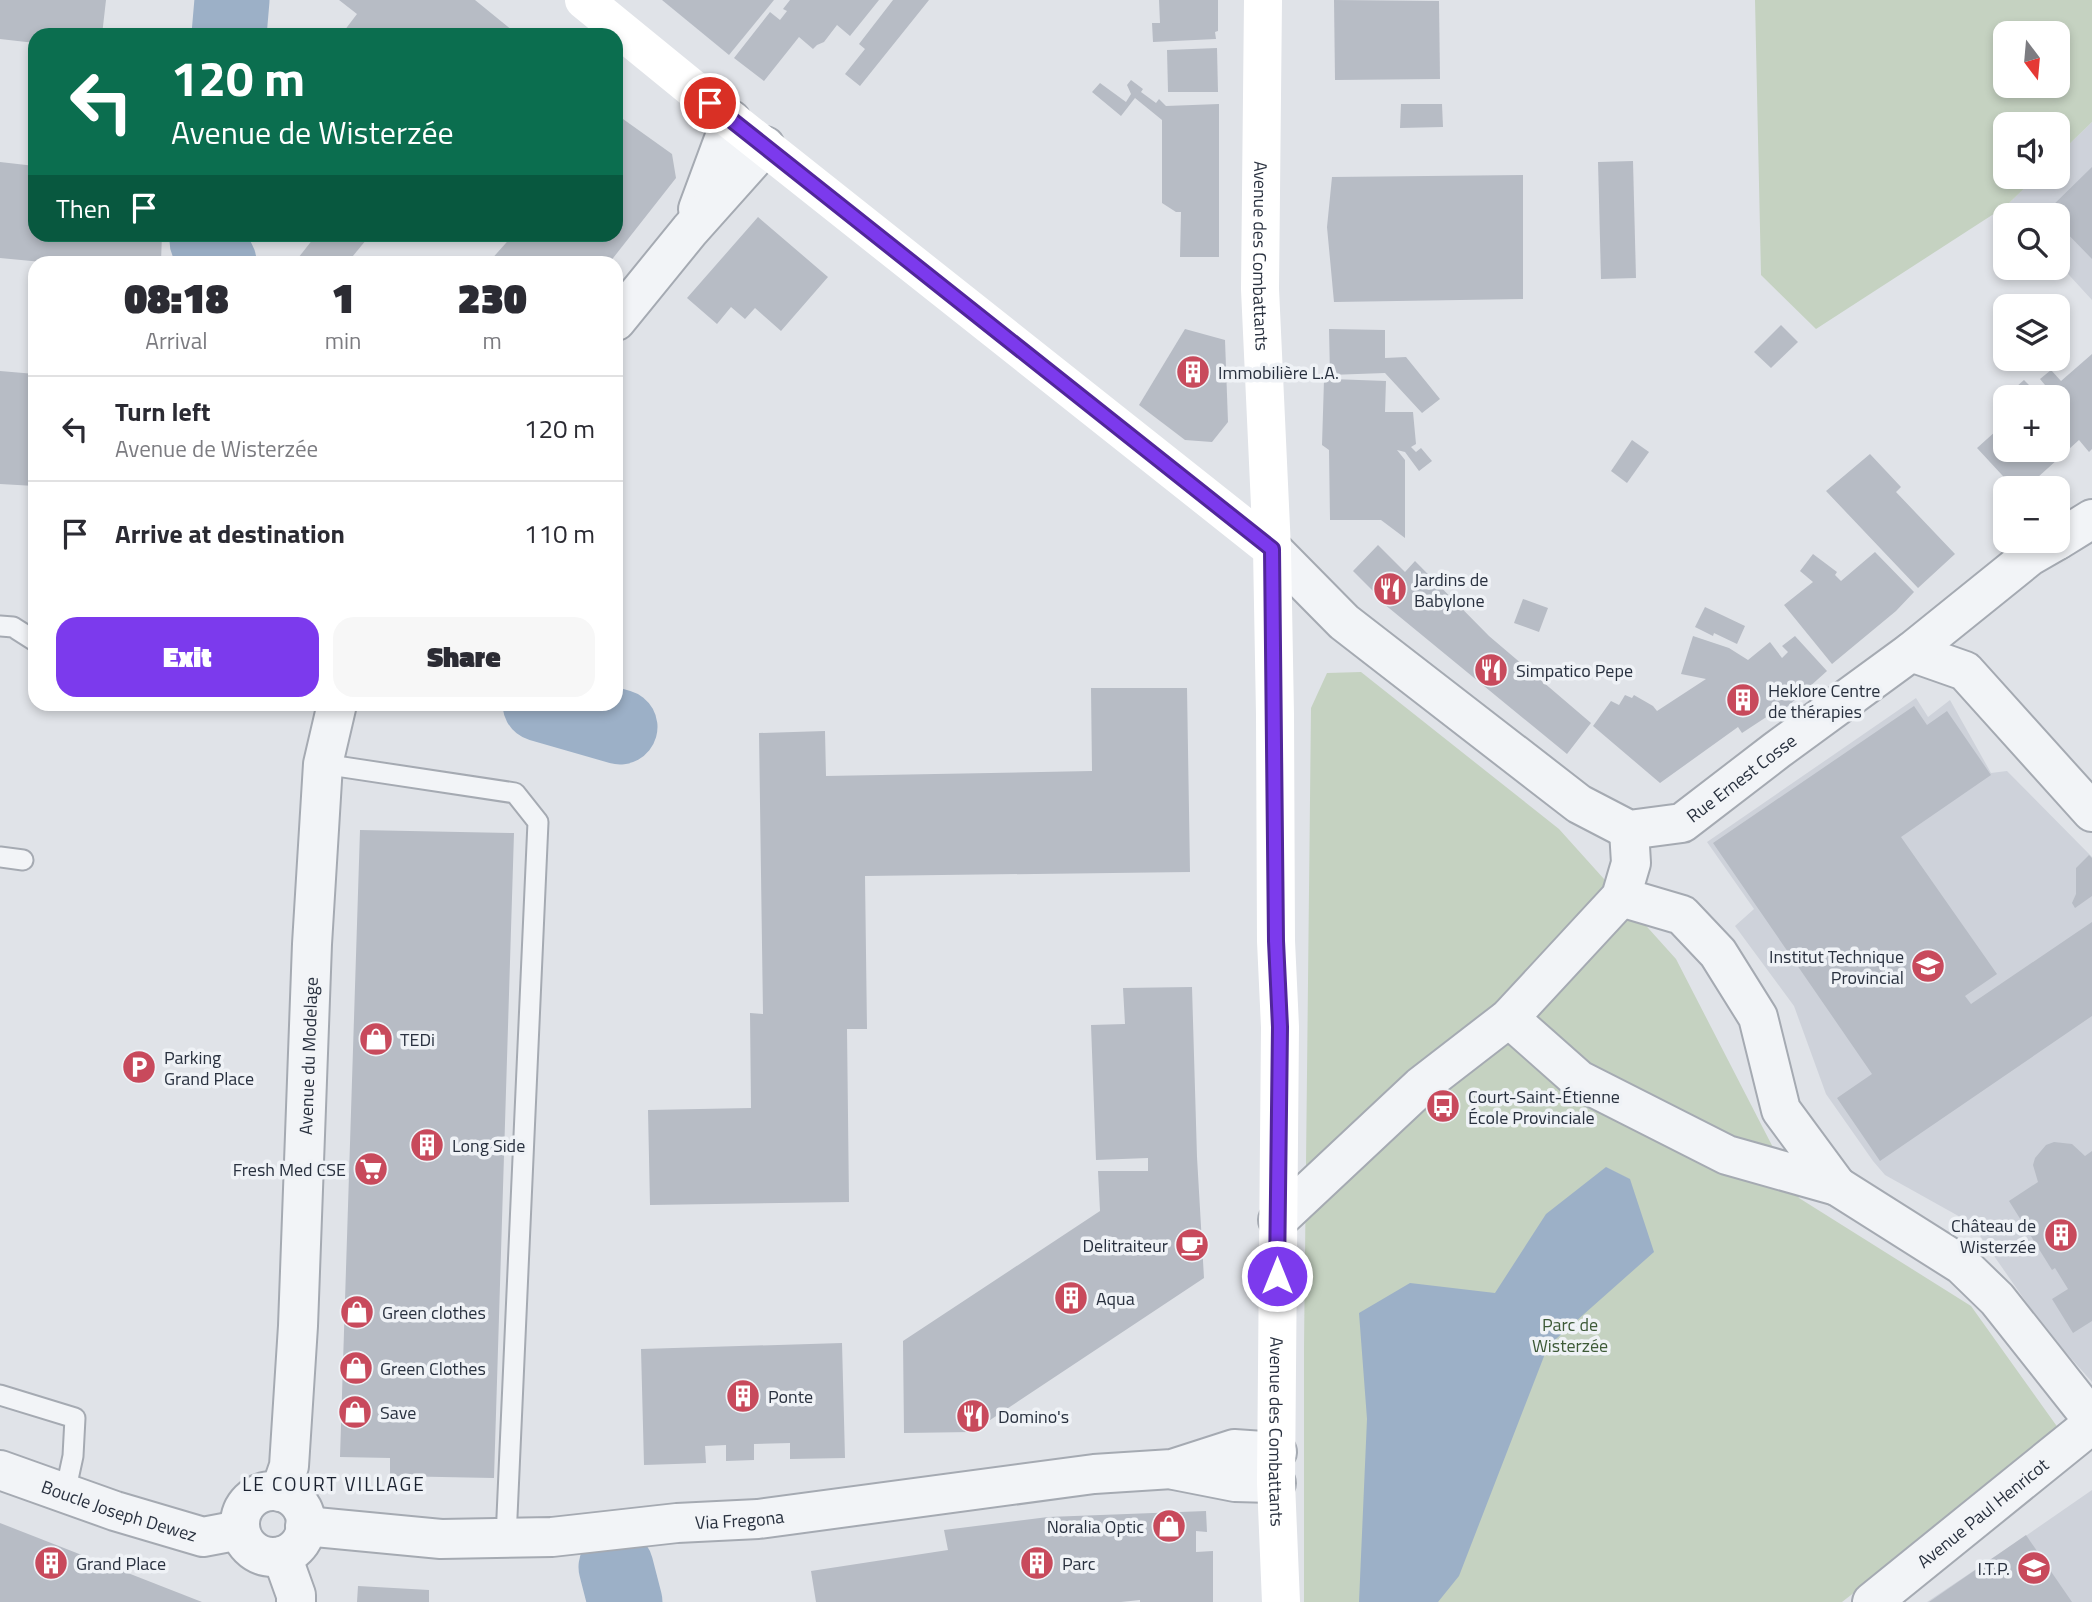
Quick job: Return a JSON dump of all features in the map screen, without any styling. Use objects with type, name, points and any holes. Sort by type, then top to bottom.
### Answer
[{"type":"main road","points":[[584,0],[618,28]]},
{"type":"main road","name":"Avenue des Combattants","points":[[1263,0],[1261,289],[1272,549],[1276,941],[1280,1027],[1277,1467],[1281,1602]]},
{"type":"main road","points":[[623,32],[730,120],[1272,549]]},
{"type":"street","points":[[690,230],[730,120]]},
{"type":"street","points":[[623,312],[690,230],[765,146]]},
{"type":"street","name":"Rue Ernest Cosse","points":[[2070,532],[2092,519]]},
{"type":"street","points":[[1272,549],[1343,622],[1579,804],[1629,830],[1631,863],[1621,897],[1509,1018],[1422,1086],[1278,1220]]},
{"type":"street","name":"Rue Ernest Cosse","points":[[1629,830],[1682,823],[1911,652],[2036,553]]},
{"type":"street","points":[[1911,652],[1965,671],[2092,812]]},
{"type":"street","name":"Avenue du Modelage","points":[[280,1492],[289,1466],[298,1326],[312,944],[323,764],[335,711]]},
{"type":"street","points":[[1621,897],[1682,915],[1718,953],[1758,1017],[1781,1110],[1837,1186]]},
{"type":"street","points":[[1509,1018],[1579,1080],[1727,1155],[1837,1186],[1962,1265],[1997,1299],[2092,1419]]},
{"type":"street","name":"Avenue Paul Henricot","points":[[1872,1602],[2092,1424]]},
{"type":"street","name":"Via Fregona","points":[[305,1526],[440,1539],[552,1537],[677,1522],[758,1519],[1094,1474],[1172,1469],[1235,1482],[1277,1467]]},
{"type":"street","name":"Boucle Joseph Dewez","points":[[0,1471],[203,1537],[240,1530]]},
{"type":"street","points":[[280,1492],[302,1508],[305,1526],[299,1544],[282,1556],[260,1555],[244,1540],[240,1519],[243,1508],[250,1500],[259,1494],[280,1492]]},
{"type":"street","points":[[282,1556],[296,1602]]},
{"type":"lane","points":[[0,626],[13,627],[28,637]]},
{"type":"lane","points":[[323,764],[515,793],[538,822],[506,1539]]},
{"type":"lane","points":[[0,857],[23,860]]},
{"type":"lane","points":[[0,1395],[75,1418],[73,1456],[65,1493]]},
{"type":"shaded area","points":[[2092,122],[2092,300],[2070,276],[2070,203],[2009,203],[2024,189],[2070,189],[2070,143]]},
{"type":"shaded area","name":"Institut Technique Provincial","points":[[1916,698],[1928,717],[1950,700],[1991,773],[2007,771],[2092,857],[2092,1382],[2045,1329],[1971,1223],[1885,1175],[1873,1161],[1826,1094],[1794,1006],[1735,926],[1754,909],[1707,842]]},
{"type":"shaded area","name":"I.T.P.","points":[[2092,1490],[2092,1602],[1927,1602],[2027,1535]]},
{"type":"green space","points":[[1755,0],[2092,0],[2092,122],[2070,143],[2070,112],[1993,112],[1993,189],[2024,189],[2009,203],[1993,203],[1993,214],[1816,329],[1761,275]]},
{"type":"green space","name":"Parc de Wisterzée","points":[[1361,672],[1559,829],[1676,959],[1799,1198],[1971,1306],[2061,1432],[1842,1602],[1304,1602],[1311,708],[1327,673]]},
{"type":"water","points":[[1606,1167],[1630,1179],[1654,1252],[1548,1346],[1459,1576],[1438,1602],[1359,1602],[1367,1419],[1359,1313],[1410,1283],[1495,1293],[1546,1214]]},
{"type":"building","points":[[0,0],[106,0],[103,28],[28,28],[28,42],[0,39]]},
{"type":"building","points":[[339,0],[475,0],[509,28],[346,28],[357,14]]},
{"type":"building","points":[[662,0],[774,0],[729,55]]},
{"type":"building","points":[[790,0],[879,0],[850,36],[837,25],[824,42],[813,49],[799,37],[764,81],[734,58],[770,12],[780,20],[787,11],[783,9]]},
{"type":"building","points":[[893,0],[929,0],[860,86],[845,74],[865,49],[859,44]]},
{"type":"building","points":[[1159,0],[1218,0],[1216,39],[1153,42],[1152,23],[1160,23]]},
{"type":"building","points":[[1334,0],[1439,1],[1440,79],[1335,80]]},
{"type":"building","points":[[1217,48],[1218,92],[1168,92],[1167,50]]},
{"type":"building","points":[[1131,80],[1143,89],[1141,92],[1156,103],[1159,99],[1166,106],[1219,104],[1219,257],[1180,257],[1181,212],[1176,212],[1162,203],[1162,120],[1135,98],[1121,116],[1092,92],[1100,83],[1126,102],[1131,94],[1127,85]]},
{"type":"building","points":[[1401,104],[1442,104],[1443,127],[1400,128]]},
{"type":"building","points":[[623,119],[672,154],[676,178],[615,256],[494,256],[507,242],[623,242]]},
{"type":"building","points":[[1633,161],[1636,278],[1601,279],[1598,162]]},
{"type":"building","points":[[0,162],[28,165],[28,242],[162,242],[161,256],[28,256],[28,261],[0,258]]},
{"type":"building","points":[[2092,167],[2092,259],[2070,236],[2070,203],[2055,203]]},
{"type":"building","points":[[1523,175],[1523,299],[1334,302],[1327,227],[1332,177]]},
{"type":"building","points":[[758,217],[828,277],[781,331],[755,308],[745,319],[731,307],[717,324],[687,298]]},
{"type":"building","points":[[311,242],[364,242],[353,256],[300,256]]},
{"type":"building","points":[[1781,325],[1798,342],[1771,368],[1754,352]]},
{"type":"building","name":"Immobilière L.A.","points":[[1185,329],[1225,340],[1228,422],[1212,442],[1185,440],[1139,405]]},
{"type":"building","points":[[1329,329],[1385,330],[1385,358],[1406,357],[1440,399],[1422,413],[1385,373],[1330,375]]},
{"type":"building","points":[[2092,354],[2092,449],[2089,452],[2079,440],[2070,448],[2070,385],[2045,385],[2040,379],[2052,371],[2061,381]]},
{"type":"building","points":[[0,371],[28,373],[28,486],[0,484]]},
{"type":"building","points":[[1324,380],[1386,381],[1385,412],[1413,412],[1416,444],[1411,447],[1416,452],[1421,448],[1432,461],[1419,471],[1405,452],[1397,450],[1405,460],[1405,538],[1381,520],[1330,520],[1329,450],[1322,445]]},
{"type":"building","points":[[1993,434],[1993,462],[2055,462],[2039,476],[2003,476],[1977,448]]},
{"type":"building","points":[[1632,440],[1649,452],[1627,483],[1611,471]]},
{"type":"building","points":[[1870,454],[1901,487],[1896,492],[1955,554],[1918,588],[1826,491]]},
{"type":"building","points":[[1378,545],[1405,572],[1415,561],[1489,636],[1591,723],[1567,754],[1378,599],[1380,598],[1353,571]]},
{"type":"building","points":[[1875,552],[1914,592],[1896,611],[1832,664],[1784,605],[1813,582],[1800,571],[1813,554],[1837,572],[1835,575],[1841,581]]},
{"type":"building","points":[[1523,599],[1548,608],[1539,632],[1514,623]]},
{"type":"building","points":[[1705,607],[1745,626],[1737,644],[1695,627]]},
{"type":"building","points":[[1693,636],[1729,648],[1748,660],[1770,642],[1782,658],[1788,652],[1782,646],[1795,636],[1827,671],[1777,716],[1774,712],[1742,733],[1738,727],[1660,783],[1593,726],[1611,701],[1619,705],[1625,695],[1632,698],[1634,695],[1657,711],[1706,679],[1681,674]]},
{"type":"building","points":[[1091,688],[1187,688],[1190,872],[865,876],[867,1029],[847,1029],[849,1202],[650,1205],[648,1110],[751,1108],[750,1013],[763,1014],[759,733],[825,731],[826,776],[1092,771]]},
{"type":"building","name":"Institut Technique Provincial","points":[[1914,706],[1927,725],[1947,711],[1991,775],[1901,837],[1997,974],[1965,996],[1971,1004],[2092,922],[2092,1016],[1880,1161],[1837,1098],[1872,1074],[1713,843]]},
{"type":"building","name":"Long Side","points":[[360,830],[514,833],[494,1478],[390,1476],[390,1458],[340,1457]]},
{"type":"building","points":[[2089,855],[2092,858],[2092,896],[2075,908],[2072,903],[2076,894],[2076,868]]},
{"type":"building","name":"Aqua","points":[[1192,987],[1204,1278],[972,1432],[904,1433],[903,1341],[1100,1211],[1098,1171],[1148,1171],[1148,1158],[1096,1160],[1091,1025],[1125,1024],[1123,988]]},
{"type":"building","name":"Château de Wisterzée","points":[[2054,1142],[2072,1144],[2085,1156],[2092,1151],[2092,1321],[2073,1333],[2052,1299],[2068,1289],[2055,1268],[2052,1270],[2009,1201],[2038,1182],[2033,1165],[2035,1158],[2046,1145]]},
{"type":"building","name":"Ponte","points":[[842,1343],[845,1458],[790,1459],[790,1443],[754,1444],[754,1460],[726,1461],[726,1445],[705,1446],[706,1463],[644,1465],[641,1349]]},
{"type":"building","name":"Parc","points":[[1206,1511],[1207,1532],[1196,1531],[1196,1552],[1213,1551],[1213,1602],[816,1602],[811,1571],[948,1550],[944,1530],[1048,1517]]},
{"type":"building","name":"Grand Place","points":[[0,1523],[202,1602],[0,1602]]},
{"type":"building","points":[[2026,1535],[2072,1602],[1929,1602]]},
{"type":"building","points":[[358,1586],[429,1590],[429,1602],[357,1602]]},
{"type":"waterway","points":[[230,28],[232,0]]},
{"type":"waterway","points":[[208,242],[216,256]]},
{"type":"waterway","points":[[564,711],[620,727]]},
{"type":"waterway","points":[[616,1567],[625,1602]]},
{"type":"place","name":"Immobilière L.A.","points":[[1193,372]]},
{"type":"place","name":"Jardins de Babylone","points":[[1390,589]]},
{"type":"place","name":"Simpatico Pepe","points":[[1491,670]]},
{"type":"place","name":"Heklore Centre de thérapies","points":[[1743,700]]},
{"type":"place","name":"Institut Technique Provincial","points":[[1928,966]]},
{"type":"place","name":"TEDi","points":[[376,1039]]},
{"type":"place","name":"Parking Grand Place","points":[[139,1067]]},
{"type":"place","name":"Court-Saint-Étienne École Provinciale","points":[[1443,1106]]},
{"type":"place","name":"Long Side","points":[[427,1145]]},
{"type":"place","name":"Fresh Med CSE","points":[[371,1169]]},
{"type":"place","name":"Château de Wisterzée","points":[[2061,1235]]},
{"type":"place","name":"Delitraiteur","points":[[1192,1245]]},
{"type":"place","name":"Aqua","points":[[1071,1298]]},
{"type":"place","name":"Green clothes","points":[[357,1312]]},
{"type":"place","name":"Green Clothes","points":[[356,1368]]},
{"type":"place","name":"Ponte","points":[[743,1396]]},
{"type":"place","name":"Save","points":[[355,1412]]},
{"type":"place","name":"Domino's","points":[[973,1416]]},
{"type":"place","name":"Noralia Optic","points":[[1169,1526]]},
{"type":"place","name":"Grand Place","points":[[51,1563]]},
{"type":"place","name":"Parc","points":[[1037,1563]]},
{"type":"place","name":"I.T.P.","points":[[2034,1568]]},
{"type":"district","name":"LE COURT VILLAGE","points":[[334,1483]]},
{"type":"route","points":[[710,103],[1272,549],[1276,941],[1280,1027],[1277,1276]]}]
